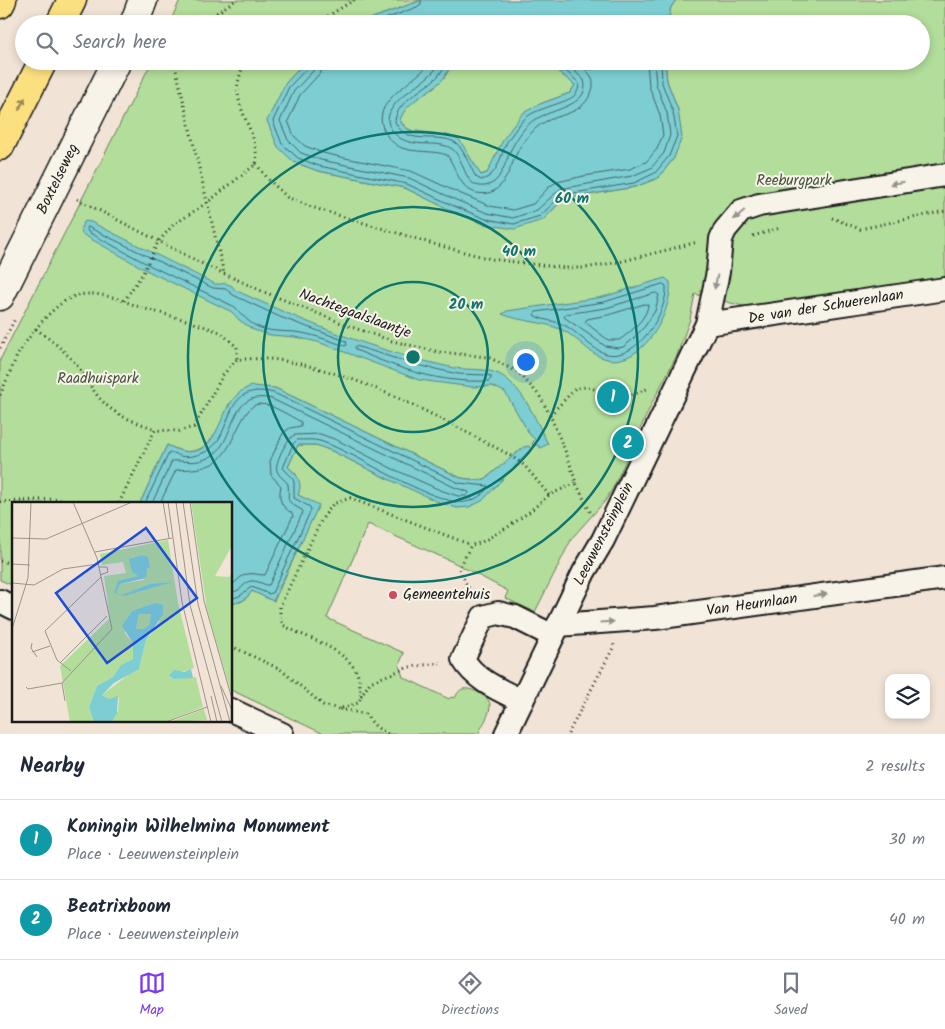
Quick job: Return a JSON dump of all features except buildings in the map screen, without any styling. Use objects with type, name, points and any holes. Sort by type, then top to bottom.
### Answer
[{"type":"highway","points":[[0,4],[2,0]]},
{"type":"highway","points":[[64,15],[72,0]]},
{"type":"highway","points":[[0,146],[38,70]]},
{"type":"street","points":[[137,15],[143,0]]},
{"type":"street","name":"Boxtelseweg","points":[[0,296],[113,70]]},
{"type":"street","points":[[722,239],[725,230],[741,212],[759,205],[945,175]]},
{"type":"street","name":"Leeuwensteinplein","points":[[511,732],[522,702],[584,572],[603,540],[707,324],[718,272],[722,239]]},
{"type":"street","name":"De van der Schuerenlaan","points":[[707,324],[945,289]]},
{"type":"street","name":"Van Heurnlaan","points":[[556,631],[610,621],[655,618],[945,578]]},
{"type":"street","points":[[0,601],[12,607]]},
{"type":"street","points":[[522,702],[483,681],[470,670],[463,660],[483,618],[498,613],[556,631]]},
{"type":"street","points":[[232,710],[282,734]]},
{"type":"path","points":[[214,15],[236,0]]},
{"type":"path","points":[[330,15],[354,0]]},
{"type":"path","points":[[176,70],[224,274]]},
{"type":"path","points":[[242,70],[238,85],[240,104],[254,138],[257,153],[256,164],[287,197],[303,204],[436,245],[491,258],[564,268],[585,268],[619,262],[708,240],[737,240],[782,227]]},
{"type":"path","points":[[124,300],[143,273],[158,242],[173,225],[208,202],[256,164]]},
{"type":"path","name":"Nachtegaalslaantje","points":[[75,198],[224,274],[349,326],[392,341],[439,352],[488,357],[518,372],[539,394],[550,415],[576,483],[603,540]]},
{"type":"path","points":[[825,216],[860,229],[945,211]]},
{"type":"path","points":[[0,395],[18,355],[36,329],[61,302],[77,295],[96,294],[124,300],[142,308],[220,332],[237,347],[237,359],[223,375],[194,427],[179,431],[155,430],[134,422],[110,408],[99,398],[70,358],[57,344],[36,329]]},
{"type":"path","points":[[237,359],[278,360],[336,374],[376,389],[418,408],[508,454],[524,465],[549,495]]},
{"type":"path","points":[[550,415],[576,388],[588,387],[614,396],[630,396],[649,388],[657,388]]},
{"type":"path","points":[[119,502],[155,430]]},
{"type":"path","points":[[361,698],[360,681],[353,667],[342,654],[284,625],[280,617],[280,606],[322,519],[333,504],[350,498],[471,545],[480,543],[508,527],[549,495],[576,483]]},
{"type":"path","points":[[0,502],[57,499],[67,502]]},
{"type":"path","points":[[471,545],[459,569],[483,618]]},
{"type":"path","points":[[568,734],[614,646],[610,621]]},
{"type":"path","points":[[232,646],[280,669],[324,705],[365,714],[376,727],[388,734]]},
{"type":"path","points":[[339,709],[358,703],[370,682],[409,667],[463,660]]},
{"type":"green space","points":[[180,0],[422,0],[381,15],[173,15]]},
{"type":"green space","name":"Reeburgpark","points":[[676,0],[945,0],[945,278],[751,308],[695,294],[690,319],[677,355],[653,401],[613,488],[606,500],[572,538],[535,612],[505,598],[508,591],[453,562],[368,524],[327,618],[404,653],[399,665],[403,677],[449,699],[451,697],[455,698],[459,691],[463,689],[470,689],[483,695],[489,701],[490,708],[478,734],[324,734],[232,690],[232,603],[243,600],[252,591],[274,601],[318,506],[298,495],[296,474],[288,467],[298,445],[316,445],[332,451],[386,478],[457,508],[524,447],[485,479],[461,478],[275,388],[229,404],[213,437],[200,449],[182,451],[167,445],[140,502],[12,502],[12,585],[0,580],[0,360],[147,70],[298,70],[285,84],[294,162],[318,171],[405,188],[484,224],[543,220],[563,199],[635,187],[658,178],[674,158],[678,110],[667,81],[666,70],[930,70],[930,15],[669,15],[671,7]]},
{"type":"green space","points":[[448,70],[556,70],[575,85],[570,93],[540,104],[495,159],[487,173],[480,175],[473,163],[447,135],[414,132],[408,129],[400,120],[407,107],[438,84]]},
{"type":"water","points":[[422,0],[676,0],[671,7],[669,15],[381,15]]},
{"type":"water","points":[[298,70],[448,70],[438,84],[407,108],[400,120],[409,130],[447,135],[459,139],[481,175],[487,173],[504,138],[523,113],[540,104],[570,93],[575,85],[556,70],[666,70],[667,81],[678,110],[682,137],[674,158],[658,178],[635,187],[563,199],[543,220],[514,229],[484,224],[405,188],[318,171],[294,162],[278,147],[267,121],[285,84]]},
{"type":"water","points":[[85,221],[91,222],[215,284],[225,283],[232,286],[235,290],[261,302],[367,344],[394,353],[458,368],[495,372],[508,380],[521,394],[548,444],[540,448],[538,445],[533,446],[532,444],[535,439],[530,435],[505,392],[492,386],[473,387],[419,380],[318,342],[295,337],[270,335],[254,330],[239,320],[232,312],[148,271],[82,234],[81,227]]},
{"type":"water","points":[[665,278],[670,282],[670,294],[661,322],[643,346],[632,355],[620,359],[601,357],[568,333],[555,327],[502,314],[507,311],[603,297]]},
{"type":"water","points":[[252,386],[275,388],[461,478],[485,479],[524,447],[529,446],[531,449],[482,501],[469,507],[457,508],[436,501],[332,451],[316,445],[298,445],[288,467],[299,479],[298,495],[319,505],[273,601],[252,591],[243,600],[232,603],[232,502],[140,502],[167,445],[182,451],[194,451],[203,448],[215,433],[230,404],[243,390]]},
{"type":"place","name":"Koningin Wilhelmina Monument","points":[[613,397]]},
{"type":"place","name":"Beatrixboom","points":[[628,443]]},
{"type":"place","name":"Gemeentehuis","points":[[393,595]]},
{"type":"park label","name":"Raadhuispark","points":[[98,379]]}]
